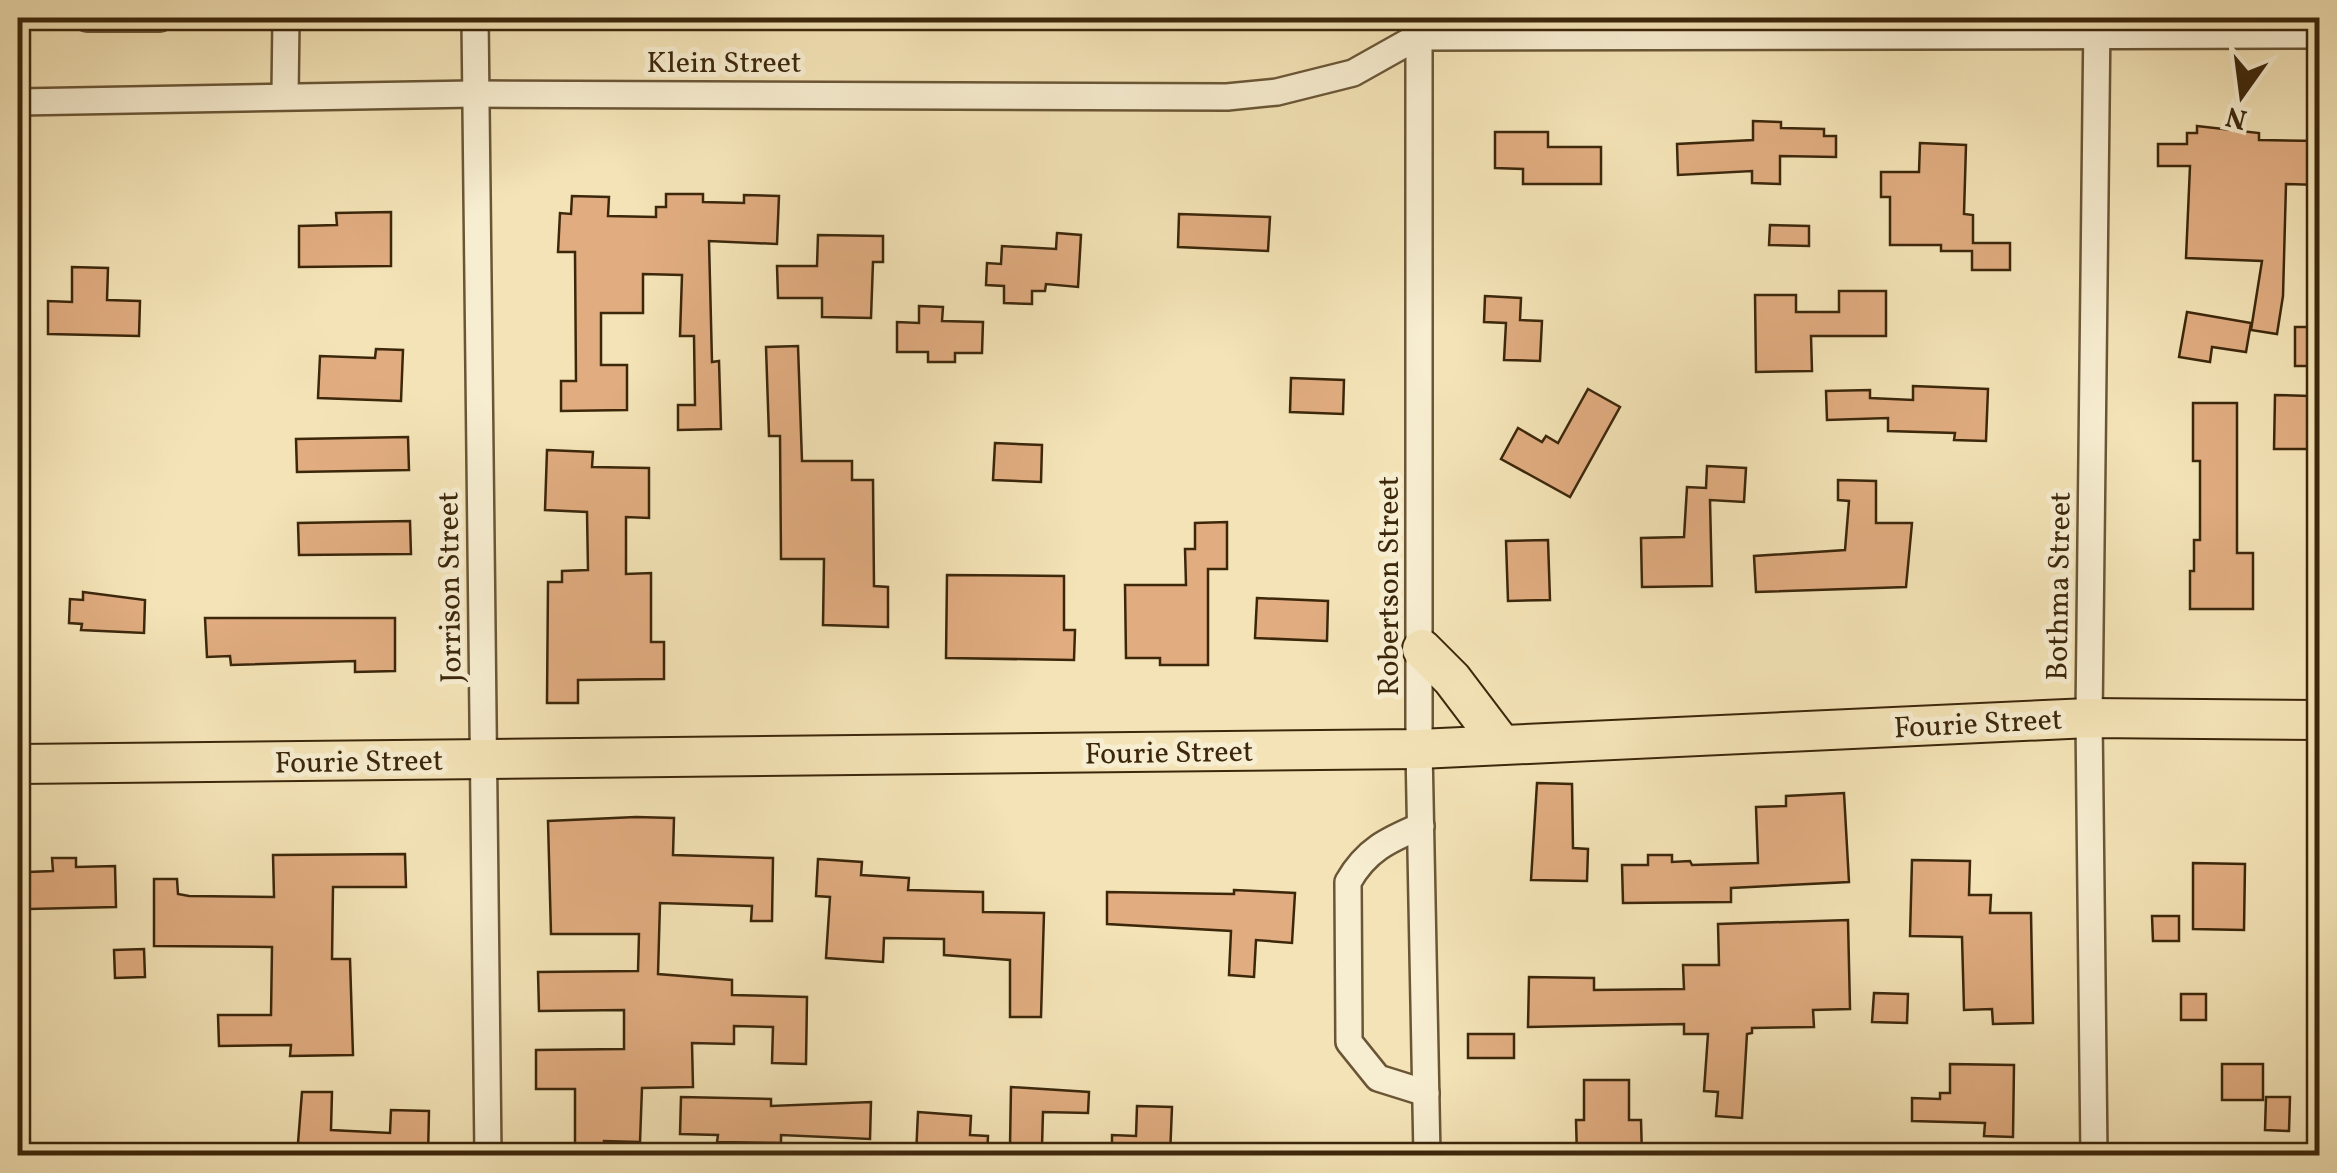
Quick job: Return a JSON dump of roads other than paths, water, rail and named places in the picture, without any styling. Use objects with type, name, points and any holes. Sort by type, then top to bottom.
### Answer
[{"type":"highway","points":[[1422,649],[1452,679],[1502,745]]},
{"type":"highway","name":"Fourie Street","points":[[18,764],[1419,749],[2089,718],[2320,720]]},
{"type":"street","points":[[87,18],[160,18]]},
{"type":"street","points":[[286,18],[286,96]]},
{"type":"street","name":"Jorrison Street","points":[[475,18],[488,1156]]},
{"type":"street","name":"Klein Street","points":[[18,102],[474,94],[1228,97],[1321,84],[1374,64],[1419,27],[1451,18]]},
{"type":"street","points":[[1419,27],[1488,40],[2097,25],[2320,34]]},
{"type":"street","name":"Bothma Street","points":[[2094,1156],[2089,718],[2097,25]]},
{"type":"street","name":"Robertson Street","points":[[1419,27],[1419,749],[1428,1156]]},
{"type":"street","points":[[1421,826],[1384,841],[1360,860],[1348,882],[1349,1042],[1378,1078],[1426,1094]]}]
